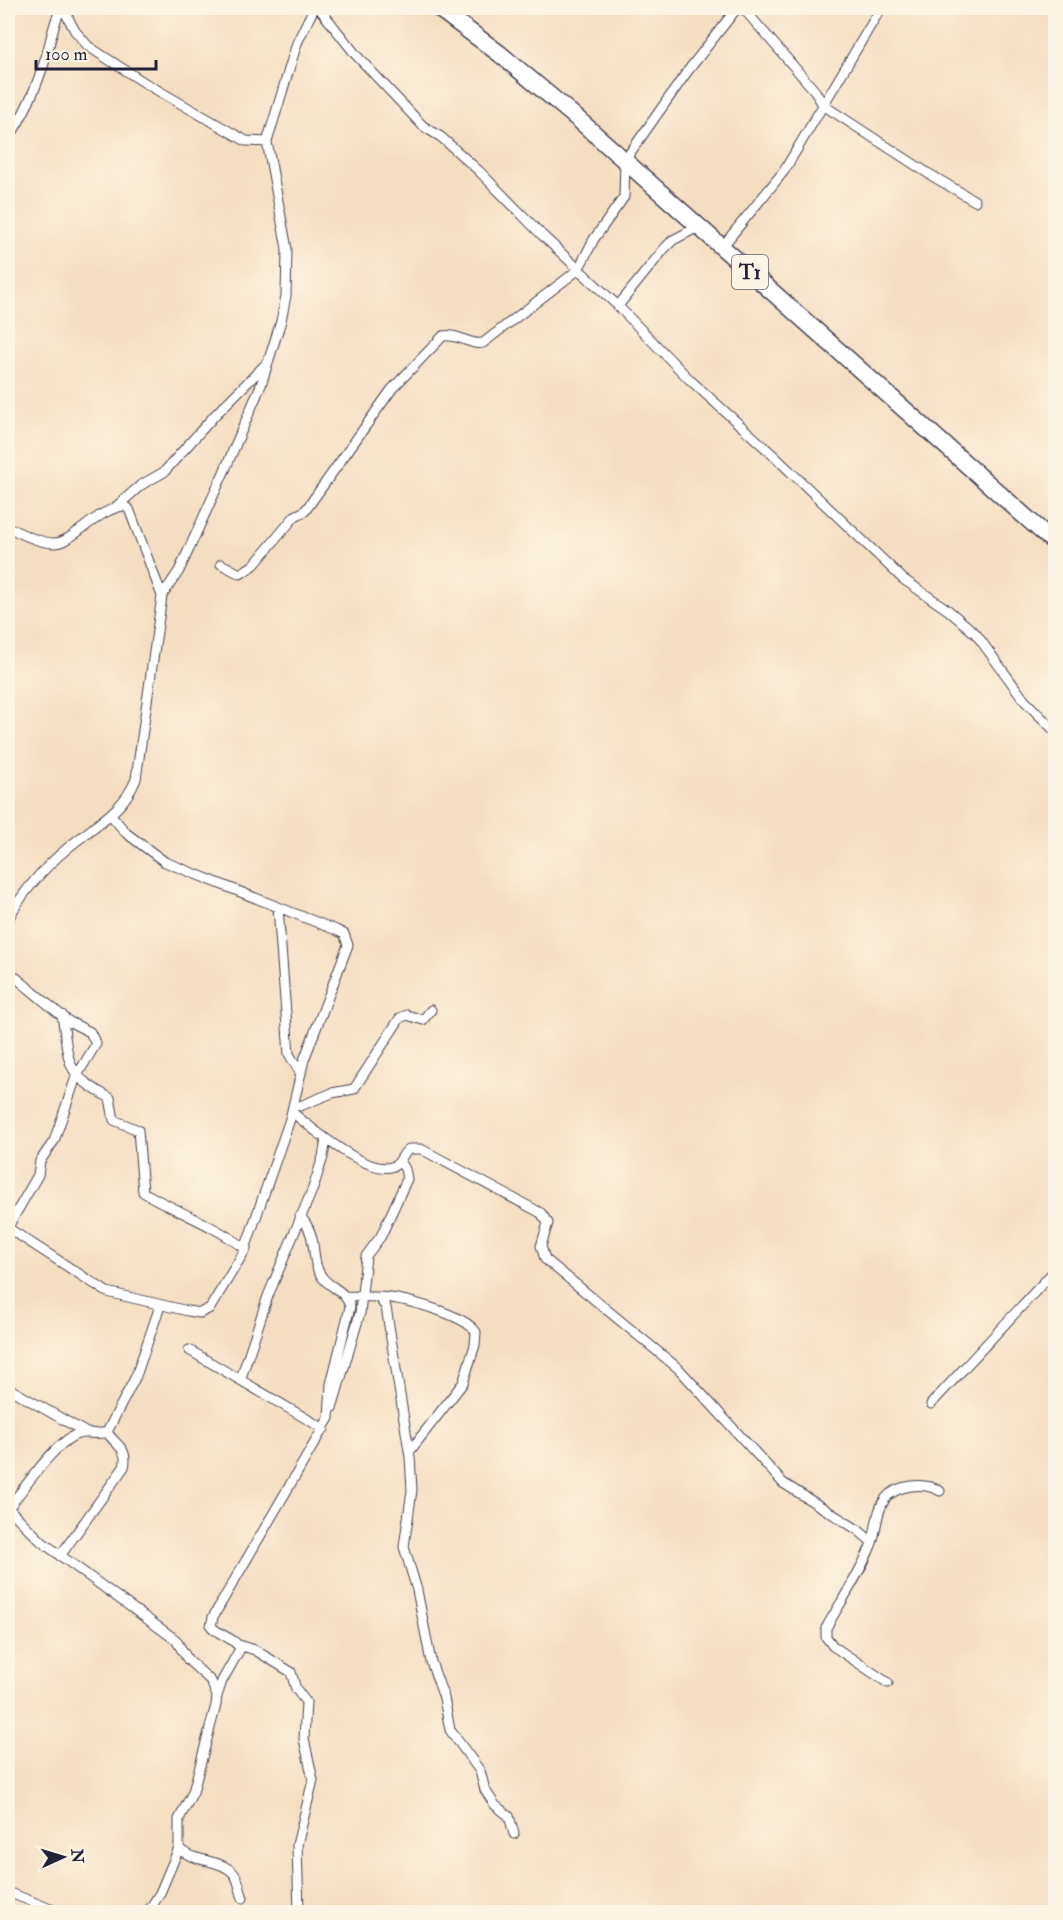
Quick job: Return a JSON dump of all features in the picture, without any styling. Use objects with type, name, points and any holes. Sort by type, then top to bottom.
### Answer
[{"type":"highway","name":"T1","points":[[438,8],[528,76],[625,160],[1056,544]]},
{"type":"street","points":[[8,139],[28,105],[46,57],[52,27],[62,8]]},
{"type":"street","points":[[62,8],[75,31],[88,46],[100,54],[145,83],[246,141],[267,141]]},
{"type":"street","points":[[8,919],[16,903],[53,861],[111,815],[129,796],[136,779],[162,596],[179,571],[200,527],[269,361],[286,296],[287,249],[267,141],[297,43],[314,8]]},
{"type":"street","points":[[319,8],[356,55],[423,126],[463,156],[578,270],[618,306],[689,380],[772,454],[903,579],[948,610],[976,634],[1025,700],[1056,732]]},
{"type":"street","points":[[220,564],[240,574],[254,565],[289,522],[305,511],[340,459],[355,444],[365,425],[402,378],[413,370],[443,336],[458,336],[477,344],[483,343],[578,270],[594,239],[624,197],[625,160],[687,72],[737,8]]},
{"type":"street","points":[[743,8],[754,12],[818,94],[823,105],[975,201]]},
{"type":"street","points":[[722,247],[784,171],[881,8]]},
{"type":"street","points":[[618,306],[673,240],[698,227]]},
{"type":"street","points":[[8,527],[53,543],[62,543],[99,515],[116,507],[141,485],[164,472],[221,408],[269,361]]},
{"type":"street","points":[[116,507],[129,509],[162,596]]},
{"type":"street","points":[[8,971],[62,1016],[90,1032],[96,1040],[92,1052],[76,1077],[54,1141],[40,1161],[38,1175],[8,1227],[108,1292],[160,1306],[205,1312],[214,1304],[246,1249],[292,1112],[301,1074],[344,957],[348,939],[336,930],[165,862],[126,833],[111,815]]},
{"type":"street","points":[[278,907],[289,1054],[301,1074]]},
{"type":"street","points":[[300,1106],[332,1092],[354,1089],[400,1018],[407,1015],[423,1020],[431,1010]]},
{"type":"street","points":[[62,1016],[68,1060],[76,1077],[110,1098],[114,1119],[138,1130],[144,1192],[162,1204],[225,1233],[246,1249]]},
{"type":"street","points":[[296,1096],[310,1127]]},
{"type":"street","points":[[292,1112],[350,1156],[365,1162],[390,1167],[400,1161],[409,1149],[422,1149],[541,1213],[548,1223],[541,1246],[545,1259],[679,1369],[783,1483],[858,1530],[872,1542]]},
{"type":"street","points":[[241,1378],[268,1296],[323,1157],[326,1139]]},
{"type":"street","points":[[299,1912],[297,1845],[312,1780],[303,1739],[306,1702],[296,1689],[291,1672],[255,1650],[239,1645],[215,1630],[212,1626],[213,1617],[324,1429],[356,1332],[366,1256],[381,1236],[406,1179],[405,1169],[400,1161]]},
{"type":"street","points":[[300,1216],[313,1236],[321,1277],[346,1296],[350,1307],[331,1384],[330,1413]]},
{"type":"street","points":[[931,1404],[1056,1269]]},
{"type":"street","points":[[346,1296],[399,1299],[467,1322],[476,1332],[475,1345],[463,1383],[410,1452]]},
{"type":"street","points":[[378,1297],[386,1307],[391,1325],[410,1452],[412,1490],[404,1547],[417,1590],[431,1662],[444,1698],[450,1730],[480,1771],[485,1790],[495,1806],[509,1816],[514,1834]]},
{"type":"street","points":[[107,1432],[136,1376],[160,1306]]},
{"type":"street","points":[[189,1350],[241,1378],[324,1429]]},
{"type":"street","points":[[8,1388],[85,1432]]},
{"type":"street","points":[[60,1556],[124,1467],[126,1459],[124,1449],[107,1432],[85,1432],[72,1436],[60,1446],[8,1508],[60,1556],[176,1640],[188,1660],[211,1681],[217,1696]]},
{"type":"street","points":[[888,1683],[833,1647],[826,1637],[826,1628],[872,1542],[880,1507],[892,1493],[905,1487],[932,1486],[940,1491]]},
{"type":"street","points":[[148,1912],[160,1893],[179,1848],[179,1819],[193,1792],[213,1722],[217,1696],[222,1681],[240,1652],[239,1645]]},
{"type":"street","points":[[179,1848],[186,1854],[227,1869],[235,1875],[243,1898]]},
{"type":"street","points":[[8,1892],[58,1912]]}]
